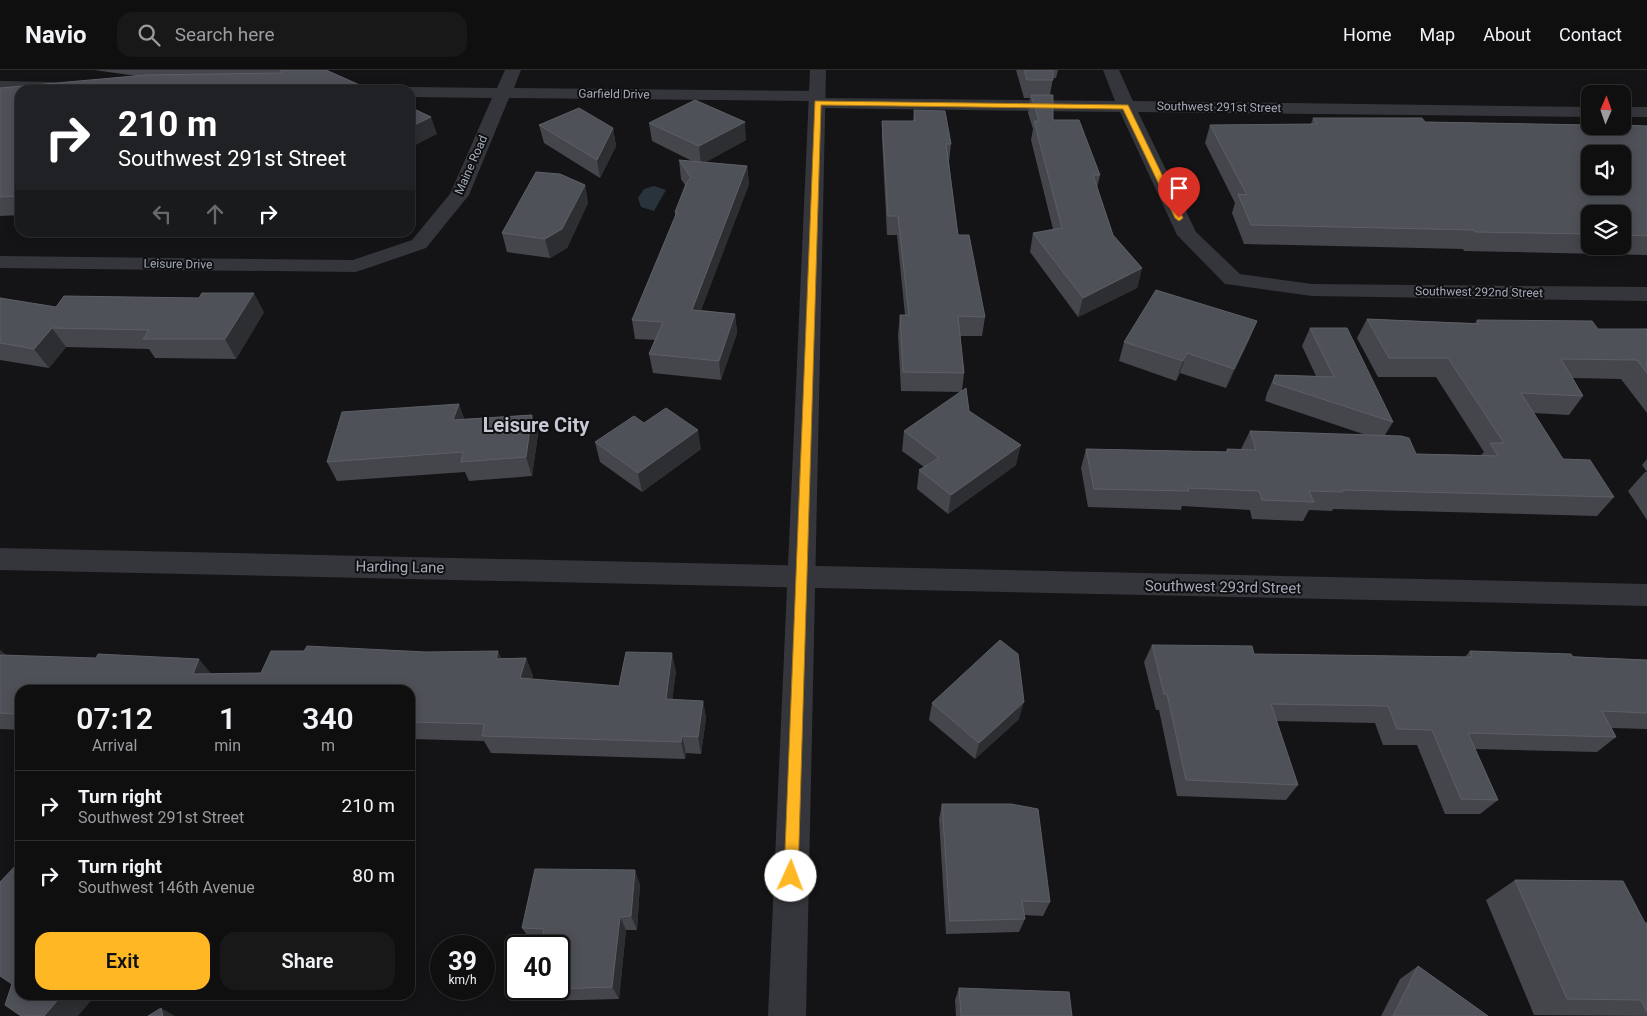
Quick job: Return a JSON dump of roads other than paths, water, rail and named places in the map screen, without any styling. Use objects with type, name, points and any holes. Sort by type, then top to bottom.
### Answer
[{"type":"street","name":"Maine Road","points":[[355,266],[419,244],[459,195],[513,70]]},
{"type":"street","name":"Southwest 292nd Street","points":[[1111,70],[1186,234],[1233,279],[1312,290],[1647,294]]},
{"type":"street","points":[[0,86],[15,86]]},
{"type":"street","name":"Garfield Drive","points":[[415,92],[817,90]]},
{"type":"street","name":"Southwest 291st Street","points":[[817,90],[1126,106],[1581,112]]},
{"type":"street","points":[[787,1016],[817,90]]},
{"type":"street","points":[[1631,112],[1647,112]]},
{"type":"street","name":"Leisure Drive","points":[[0,262],[355,266]]},
{"type":"street","name":"Harding Lane","points":[[0,559],[800,576]]},
{"type":"street","name":"Southwest 293rd Street","points":[[800,576],[1647,595]]},
{"type":"district","name":"Leisure City","points":[[536,425]]}]
